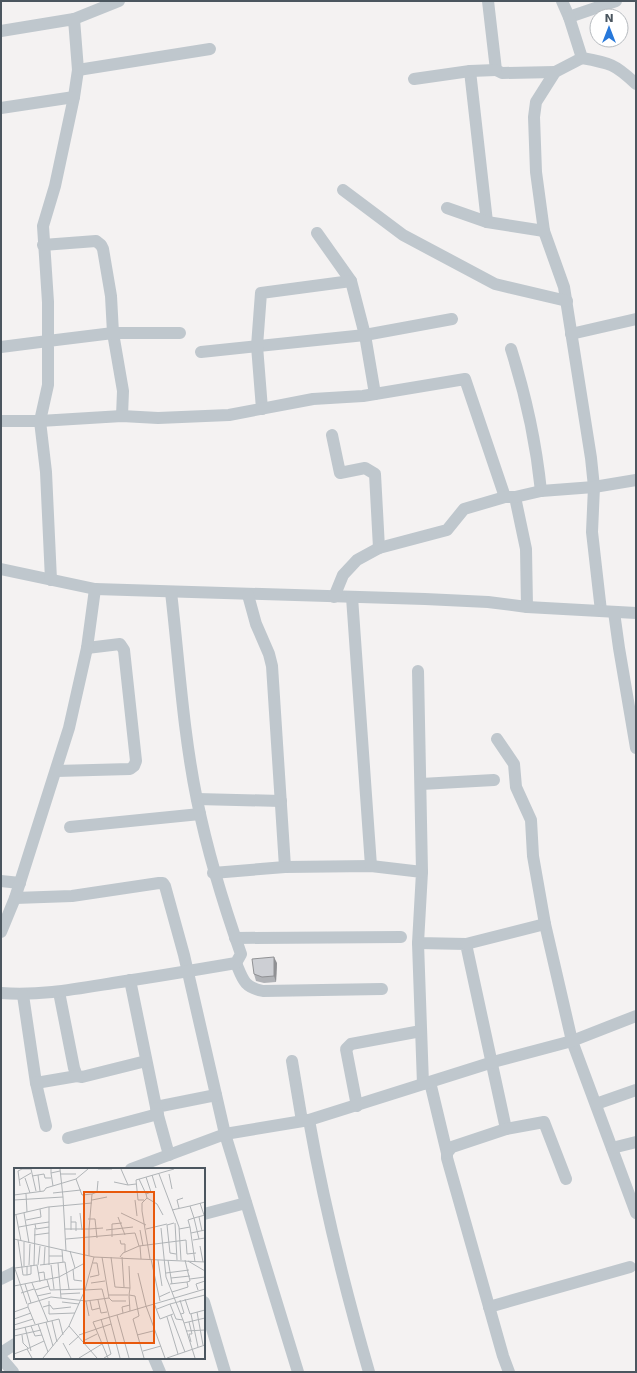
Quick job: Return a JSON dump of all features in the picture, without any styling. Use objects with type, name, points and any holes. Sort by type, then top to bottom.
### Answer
[{"type":"street","points":[[1,30],[74,19],[119,1]]},
{"type":"street","points":[[488,1],[496,70]]},
{"type":"street","points":[[562,1],[582,58]]},
{"type":"street","points":[[568,18],[616,1]]},
{"type":"street","points":[[51,580],[46,472],[40,421],[48,385],[48,302],[43,245],[43,226],[55,186],[74,98],[78,70],[74,19]]},
{"type":"street","points":[[78,70],[210,49]]},
{"type":"street","points":[[414,79],[470,71],[496,70],[502,73],[554,72],[582,58],[609,62],[636,84]]},
{"type":"street","points":[[470,71],[487,222]]},
{"type":"street","points":[[554,72],[544,88],[535,108],[536,172],[544,231],[564,287],[567,301],[594,487],[592,532],[600,611]]},
{"type":"street","points":[[1,108],[74,98]]},
{"type":"street","points":[[343,190],[403,235],[495,284],[567,301]]},
{"type":"street","points":[[447,208],[487,222],[544,231]]},
{"type":"street","points":[[317,233],[351,281],[365,335],[375,394]]},
{"type":"street","points":[[43,245],[96,241],[101,244],[111,296],[114,333],[123,391],[122,416]]},
{"type":"street","points":[[262,409],[257,346],[261,293],[351,281]]},
{"type":"street","points":[[571,334],[636,319]]},
{"type":"street","points":[[201,352],[365,335],[452,320]]},
{"type":"street","points":[[1,347],[114,333],[180,333]]},
{"type":"street","points":[[511,349],[527,405],[536,449],[540,491]]},
{"type":"street","points":[[1,421],[40,421],[122,416],[158,418],[229,415],[313,400],[375,394],[465,379],[510,497],[526,549],[527,606]]},
{"type":"street","points":[[332,435],[340,473],[365,468],[375,474],[379,548]]},
{"type":"street","points":[[334,596],[343,575],[358,560],[379,548],[447,530],[464,509],[540,491],[594,487],[636,480]]},
{"type":"street","points":[[1,569],[95,589],[488,602],[636,613]]},
{"type":"street","points":[[1,932],[20,883],[69,728],[87,648],[95,589]]},
{"type":"street","points":[[171,592],[185,720],[197,799],[213,873],[241,954],[236,963]]},
{"type":"street","points":[[248,595],[256,624],[269,654],[272,666],[285,867]]},
{"type":"street","points":[[352,597],[371,866]]},
{"type":"street","points":[[614,612],[636,748]]},
{"type":"street","points":[[56,771],[130,769],[134,766],[136,761],[124,650],[120,644],[87,648]]},
{"type":"street","points":[[418,671],[422,872],[418,943],[421,1031],[427,1083],[489,1307],[509,1372]]},
{"type":"street","points":[[497,739],[514,764],[516,787],[531,820],[533,856],[545,924],[572,1041],[636,1213]]},
{"type":"street","points":[[421,784],[494,780]]},
{"type":"street","points":[[197,799],[281,802]]},
{"type":"street","points":[[70,827],[200,814]]},
{"type":"street","points":[[213,873],[285,867],[371,866],[422,872]]},
{"type":"street","points":[[1,881],[20,883]]},
{"type":"street","points":[[15,898],[72,896],[163,883],[165,886],[225,1134],[298,1372]]},
{"type":"street","points":[[418,943],[466,944],[545,924]]},
{"type":"street","points":[[235,938],[401,937]]},
{"type":"street","points":[[466,944],[493,1062],[506,1129]]},
{"type":"street","points":[[1,993],[23,995],[59,992],[236,963]]},
{"type":"street","points":[[236,963],[243,980],[251,988],[263,991],[382,989]]},
{"type":"street","points":[[130,980],[157,1111],[164,1161]]},
{"type":"street","points":[[59,992],[74,1068],[77,1076]]},
{"type":"street","points":[[23,995],[36,1083],[46,1126]]},
{"type":"street","points":[[135,1168],[164,1161],[225,1134],[305,1121],[357,1106],[493,1062],[572,1041],[636,1016]]},
{"type":"street","points":[[357,1106],[346,1049],[351,1044],[421,1031]]},
{"type":"street","points":[[36,1083],[77,1076],[82,1077],[146,1061]]},
{"type":"street","points":[[292,1061],[318,1175],[355,1324],[369,1372]]},
{"type":"street","points":[[596,1104],[636,1090]]},
{"type":"street","points":[[68,1138],[216,1095]]},
{"type":"street","points":[[447,1153],[452,1147],[506,1129],[544,1122],[566,1179]]},
{"type":"street","points":[[612,1148],[636,1142]]},
{"type":"street","points":[[205,1214],[246,1203]]},
{"type":"street","points":[[489,1307],[630,1267]]},
{"type":"street","points":[[1,1279],[14,1272]]},
{"type":"street","points":[[205,1305],[225,1372]]},
{"type":"street","points":[[1,1354],[14,1345]]},
{"type":"street","points":[[1,1358],[13,1372]]},
{"type":"street","points":[[154,1359],[160,1372]]},
{"type":"building","points":[[274,957],[274,976],[262,977],[254,974],[252,959]]}]
